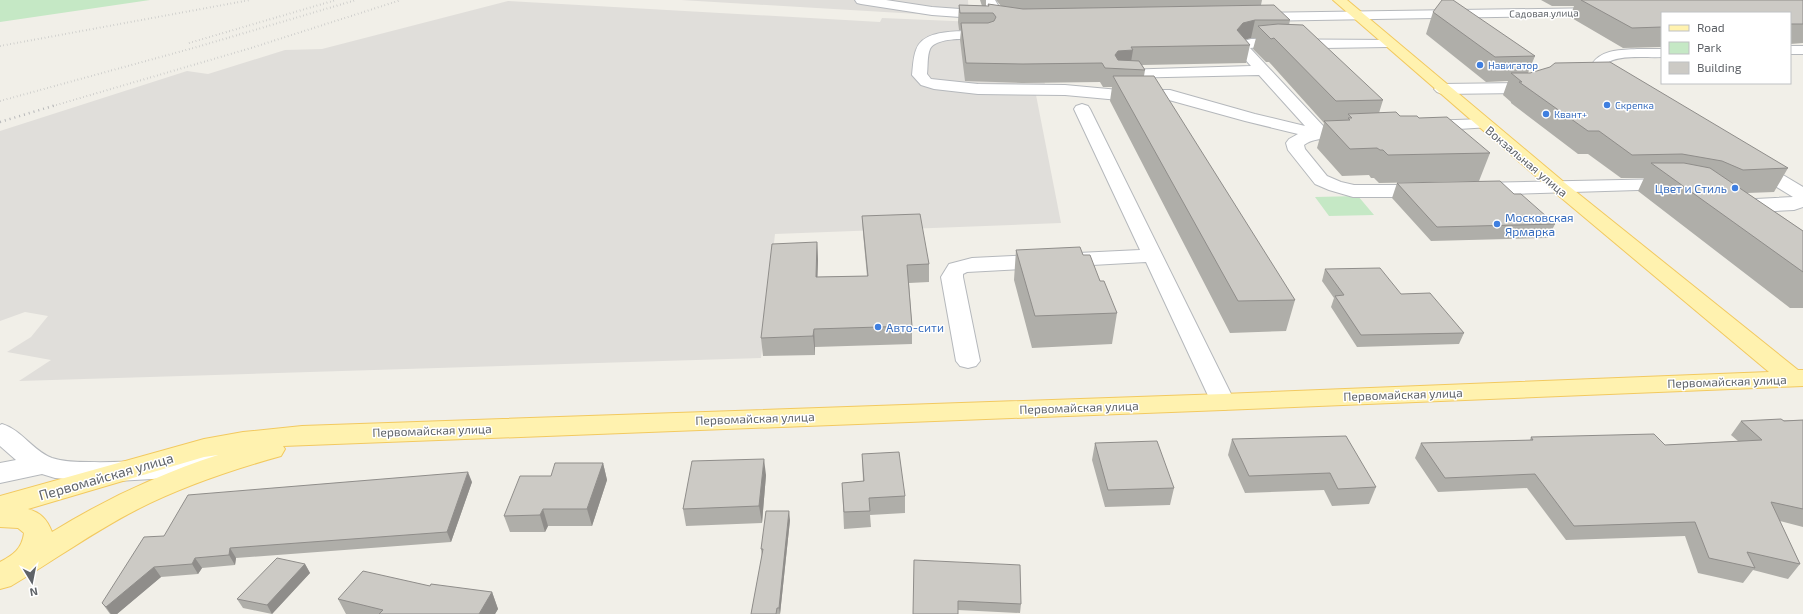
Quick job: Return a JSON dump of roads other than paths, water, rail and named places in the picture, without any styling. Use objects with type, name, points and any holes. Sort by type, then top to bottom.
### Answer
[{"type":"main road","name":"Вокзальная улица","points":[[1339,0],[1559,187],[1798,379]]},
{"type":"main road","name":"Первомайская улица","points":[[0,507],[123,470],[204,448],[243,441],[302,435],[1223,402],[1798,379]]},
{"type":"main road","name":"Первомайская улица","points":[[12,570],[93,521],[180,477],[217,464],[300,443],[355,432]]},
{"type":"main road","points":[[0,516],[20,517],[32,522],[38,529],[38,540],[35,549],[12,570],[0,588]]},
{"type":"street","points":[[861,0],[932,11],[999,16],[1029,20]]},
{"type":"street","points":[[989,0],[993,11],[999,16]]},
{"type":"street","points":[[1470,0],[1490,14]]},
{"type":"street","name":"Садовая улица","points":[[1240,18],[1616,12]]},
{"type":"street","points":[[987,35],[953,36],[927,43],[924,47],[920,75],[926,82],[934,84],[978,89],[1065,90],[1119,95],[1170,96],[1251,118],[1322,134]]},
{"type":"street","points":[[1322,134],[1242,48],[1245,45],[1273,42],[1388,43]]},
{"type":"street","points":[[1303,43],[1320,59]]},
{"type":"street","points":[[1791,50],[1803,50]]},
{"type":"street","points":[[1632,90],[1598,74],[1601,70],[1599,64],[1602,59],[1607,56],[1622,54],[1661,53]]},
{"type":"street","points":[[1121,74],[1263,70]]},
{"type":"street","points":[[1442,89],[1521,88],[1536,84],[1545,76]]},
{"type":"street","points":[[1082,109],[1223,402]]},
{"type":"street","points":[[1413,129],[1438,125],[1484,124]]},
{"type":"street","points":[[1365,133],[1322,134],[1300,138],[1295,143],[1297,150],[1321,180],[1353,191],[1451,190],[1661,184],[1686,186]]},
{"type":"street","points":[[1745,159],[1803,196]]},
{"type":"street","points":[[1762,224],[1728,202],[1794,204],[1803,200]]},
{"type":"street","points":[[968,360],[952,276],[953,271],[960,266],[972,264],[1152,256]]},
{"type":"street","points":[[1,438],[41,465],[57,469],[75,471],[123,470],[217,464]]},
{"type":"street","points":[[0,473],[41,465]]},
{"type":"railway","points":[[0,46],[250,0]]},
{"type":"railway","points":[[189,43],[336,0]]},
{"type":"railway","points":[[0,101],[197,47],[356,0]]},
{"type":"railway","points":[[53,106],[251,48],[401,0]]},
{"type":"railway","points":[[0,122],[56,105]]},
{"type":"place","name":"Навигатор","points":[[1480,65]]},
{"type":"place","name":"Скрепка","points":[[1607,105]]},
{"type":"place","name":"Квант+","points":[[1546,114]]},
{"type":"place","name":"Цвет и Стиль","points":[[1735,188]]},
{"type":"place","name":"Московская Ярмарка","points":[[1497,224]]},
{"type":"place","name":"Авто-сити","points":[[878,327]]}]
